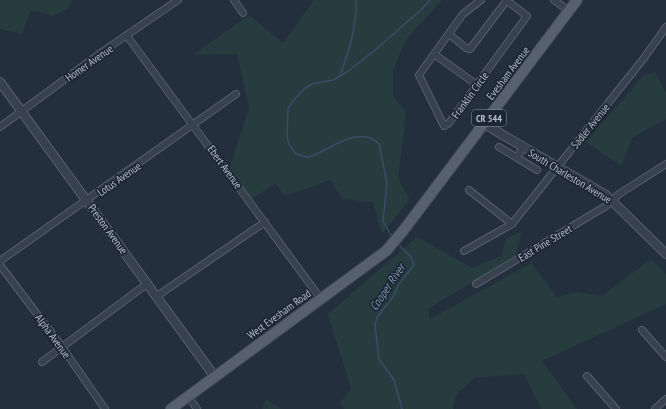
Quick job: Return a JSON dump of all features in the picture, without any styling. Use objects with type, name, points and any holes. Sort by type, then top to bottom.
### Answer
[{"type":"main road","name":"Evesham Avenue","points":[[399,236],[577,0]]},
{"type":"main road","name":"West Evesham Road","points":[[170,409],[386,251],[399,236]]},
{"type":"street","name":"Homer Avenue","points":[[0,127],[178,0]]},
{"type":"street","points":[[234,0],[243,13]]},
{"type":"street","name":"Franklin Circle","points":[[481,0],[463,14],[419,75],[444,126],[449,123],[527,16],[507,0]]},
{"type":"street","points":[[449,34],[466,48],[470,49],[507,0]]},
{"type":"street","points":[[554,0],[569,11]]},
{"type":"street","name":"Sadler Avenue","points":[[512,224],[644,58],[666,27]]},
{"type":"street","name":"Ebert Avenue","points":[[127,36],[321,299]]},
{"type":"street","points":[[434,54],[477,85]]},
{"type":"street","name":"Preston Avenue","points":[[0,82],[148,283],[215,377]]},
{"type":"street","name":"Lotus Avenue","points":[[0,261],[88,201],[236,94]]},
{"type":"street","name":"South Charleston Avenue","points":[[484,124],[612,200],[666,254]]},
{"type":"street","points":[[499,147],[537,170]]},
{"type":"street","points":[[517,158],[523,147]]},
{"type":"street","name":"East Pine Street","points":[[476,284],[606,206],[618,194],[666,164]]},
{"type":"street","points":[[464,251],[512,224],[469,190]]},
{"type":"street","points":[[157,296],[265,222]]},
{"type":"street","name":"Alpha Avenue","points":[[0,265],[62,347],[105,409]]},
{"type":"street","points":[[42,362],[148,283]]},
{"type":"street","points":[[642,330],[666,357]]},
{"type":"street","points":[[587,376],[616,409]]},
{"type":"street","points":[[188,396],[197,409]]},
{"type":"street","points":[[655,409],[666,399]]},
{"type":"green space","points":[[0,0],[72,0],[69,8],[53,16],[31,10],[22,34],[0,29]]},
{"type":"green space","points":[[314,0],[442,0],[405,41],[393,71],[393,96],[406,112],[398,179],[410,199],[382,234],[373,202],[343,199],[330,180],[285,196],[275,183],[248,202],[228,173],[249,108],[237,54],[193,55],[249,15],[283,43]]},
{"type":"green space","points":[[655,72],[666,93],[666,119],[632,138],[621,166],[586,142],[643,76]]},
{"type":"green space","points":[[522,231],[516,255],[428,309],[430,319],[531,263],[557,297],[577,292],[602,296],[651,259],[666,274],[666,304],[542,361],[577,409],[541,409],[524,374],[474,378],[456,395],[453,409],[344,409],[340,403],[351,389],[328,314],[417,237],[472,268],[501,256],[507,238]]},
{"type":"green space","points":[[266,399],[281,409],[262,409]]},
{"type":"waterway","name":"Cooper River","points":[[340,76],[354,29],[356,0]]},
{"type":"waterway","name":"Cooper River","points":[[391,235],[383,221],[387,183],[379,144],[372,138],[363,136],[346,140],[312,156],[307,157],[296,154],[289,144],[287,137],[288,109],[304,89],[312,84],[333,80],[347,72],[374,51],[422,9],[430,0]]},
{"type":"waterway","name":"Cooper River","points":[[400,246],[411,257],[414,265],[399,284],[393,297],[377,317],[375,325],[379,359],[394,380],[402,409]]}]
